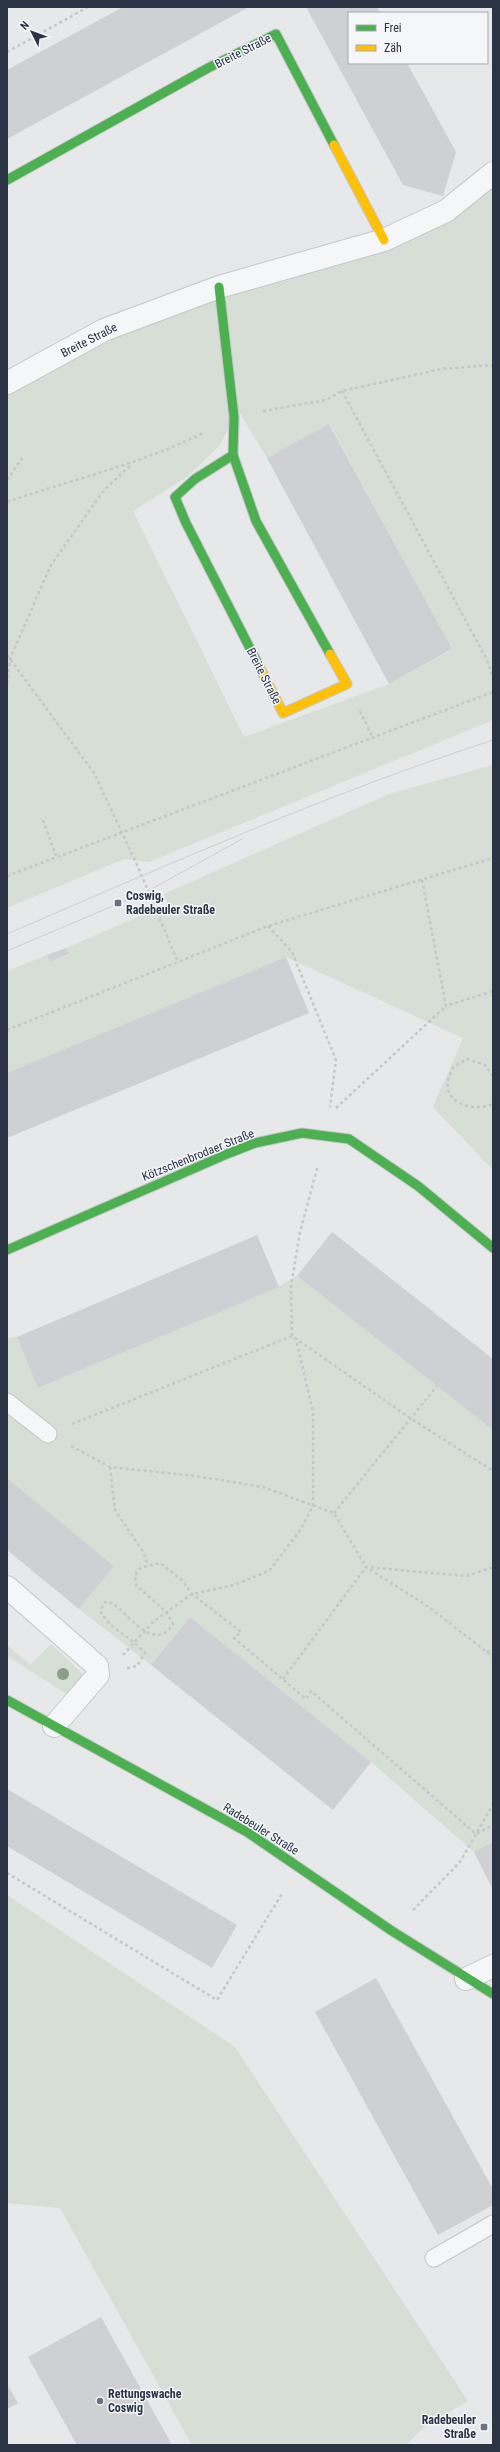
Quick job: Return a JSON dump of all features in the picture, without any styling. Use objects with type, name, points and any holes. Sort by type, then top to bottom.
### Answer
[{"type":"street","name":"Breite Straße","points":[[7,180],[208,68],[276,34],[384,240]]},
{"type":"street","name":"Breite Straße","points":[[7,383],[104,330],[219,287],[384,240],[446,211],[493,173]]},
{"type":"street","name":"Breite Straße","points":[[219,287],[234,417],[233,455],[256,521],[347,684],[283,713],[186,523],[175,497],[183,488],[211,467],[233,455]]},
{"type":"street","name":"Kötzschenbrodaer Straße","points":[[7,1250],[227,1154],[255,1143],[302,1133],[349,1139],[418,1186],[493,1248]]},
{"type":"street","points":[[7,1587],[97,1666],[98,1675],[54,1726]]},
{"type":"street","name":"Radebeuler Straße","points":[[7,1700],[247,1832],[392,1931],[466,1979],[493,1994]]},
{"type":"street","points":[[466,1979],[493,1966]]},
{"type":"lane","points":[[7,1402],[48,1434]]},
{"type":"lane","points":[[434,2258],[493,2224]]},
{"type":"path","points":[[7,52],[88,7]]},
{"type":"path","points":[[7,502],[68,481],[133,463],[172,449],[234,417],[326,400],[342,391],[441,369],[493,365]]},
{"type":"path","points":[[342,391],[487,660],[493,677]]},
{"type":"path","points":[[7,480],[23,457]]},
{"type":"path","points":[[7,684],[10,659],[51,565],[104,490],[133,463]]},
{"type":"path","points":[[7,655],[94,773],[178,962]]},
{"type":"path","points":[[7,876],[121,831],[171,815],[372,736],[493,692]]},
{"type":"path","points":[[43,820],[56,856]]},
{"type":"path","points":[[7,1030],[268,926],[493,858]]},
{"type":"path","points":[[422,880],[446,1006]]},
{"type":"path","points":[[329,1114],[446,1006],[493,991]]},
{"type":"path","points":[[493,1076],[485,1065],[467,1059],[453,1068],[447,1081],[449,1094],[461,1105],[473,1108],[493,1104]]},
{"type":"path","points":[[48,1434],[292,1336],[410,1418],[493,1470]]},
{"type":"path","points":[[121,1658],[144,1631],[166,1612],[192,1594],[234,1585],[269,1571],[301,1529],[313,1506],[313,1412],[296,1339]]},
{"type":"path","points":[[334,1513],[437,1386]]},
{"type":"path","points":[[48,1434],[110,1467],[196,1476],[263,1487],[334,1513],[366,1567],[430,1607],[493,1657]]},
{"type":"path","points":[[110,1467],[115,1510],[143,1552],[148,1565]]},
{"type":"path","points":[[121,1665],[130,1668],[137,1666],[143,1660],[145,1653],[135,1642],[106,1620],[100,1611],[105,1602],[117,1606],[144,1631],[159,1636],[167,1633],[173,1624],[166,1612],[136,1584],[135,1575],[140,1568],[160,1563],[182,1580],[192,1594],[241,1632],[234,1638],[306,1698],[311,1691],[476,1834]]},
{"type":"path","points":[[366,1567],[467,1576],[493,1567]]},
{"type":"path","points":[[282,1679],[366,1567]]},
{"type":"path","points":[[488,1652],[493,1649]]},
{"type":"path","points":[[392,1931],[460,1862],[493,1804]]},
{"type":"path","points":[[476,1834],[493,1824]]},
{"type":"path","points":[[7,1873],[217,2000],[298,1867]]},
{"type":"shaded area","points":[[493,179],[493,720],[149,862],[124,859],[7,908],[7,386],[104,332],[374,241]],"holes":[[[238,410],[267,458],[330,424],[452,650],[389,684],[244,737],[133,511],[187,477],[220,445]]]},
{"type":"shaded area","points":[[493,765],[493,1170],[433,1107],[463,1038],[286,957],[7,1073],[7,971],[47,955],[50,962],[69,955],[66,948],[168,904],[164,894],[389,794]]},
{"type":"shaded area","points":[[297,1276],[493,1430],[493,1842],[474,1852],[371,1762],[190,1617],[151,1665],[79,1609],[114,1566],[7,1478],[7,1338],[17,1337],[39,1388],[278,1287]]},
{"type":"shaded area","points":[[51,1644],[84,1675],[67,1694],[7,1656],[7,1645],[31,1665]]},
{"type":"shaded area","points":[[7,1895],[235,2047],[468,2401],[426,2425],[406,2445],[192,2445],[60,2208],[7,2203]]},
{"type":"building","points":[[123,7],[249,7],[7,139],[7,70]]},
{"type":"building","points":[[306,7],[377,7],[380,12],[348,12],[348,64],[408,64],[456,152],[443,196],[403,185]]},
{"type":"building","points":[[329,424],[452,649],[389,684],[267,458]]},
{"type":"building","points":[[66,948],[69,954],[50,962],[47,955]]},
{"type":"building","points":[[286,957],[309,1013],[7,1138],[7,1073]]},
{"type":"building","points":[[332,1232],[493,1359],[493,1430],[297,1276]]},
{"type":"building","points":[[257,1235],[279,1287],[38,1388],[17,1337]]},
{"type":"building","points":[[7,1478],[114,1566],[79,1609],[7,1550]]},
{"type":"building","points":[[190,1617],[371,1762],[333,1810],[151,1665]]},
{"type":"building","points":[[7,1789],[237,1925],[212,1968],[7,1846]]},
{"type":"building","points":[[493,1842],[493,1890],[474,1852]]},
{"type":"building","points":[[376,1978],[493,2189],[493,2205],[438,2235],[315,2012]]},
{"type":"building","name":"Rettungswache Coswig","points":[[101,2317],[172,2445],[77,2445],[28,2357]]},
{"type":"building","points":[[7,2384],[18,2403],[7,2409]]},
{"type":"tram line","points":[[7,934],[248,831],[308,807],[370,783],[493,740]]},
{"type":"tram line","points":[[7,951],[148,891],[242,839]]},
{"type":"traffic: fast","points":[[7,180],[208,68],[276,34],[334,145]]},
{"type":"traffic: fast","points":[[219,287],[234,417],[233,455],[256,521],[330,654]]},
{"type":"traffic: fast","points":[[233,455],[195,479],[175,497],[186,523],[259,666]]},
{"type":"traffic: fast","points":[[7,1250],[227,1154],[255,1143],[302,1133],[349,1139],[418,1186],[493,1248]]},
{"type":"traffic: fast","points":[[7,1700],[247,1832],[392,1931],[493,1994]]},
{"type":"traffic: slow","points":[[334,145],[384,240]]},
{"type":"traffic: slow","points":[[259,666],[283,713],[347,684],[330,654]]},
{"type":"place","name":"Coswig, Radebeuler Straße","points":[[118,903]]},
{"type":"place","name":"Rettungswache Coswig","points":[[100,2401]]},
{"type":"place","name":"Radebeuler Straße","points":[[484,2427]]}]
